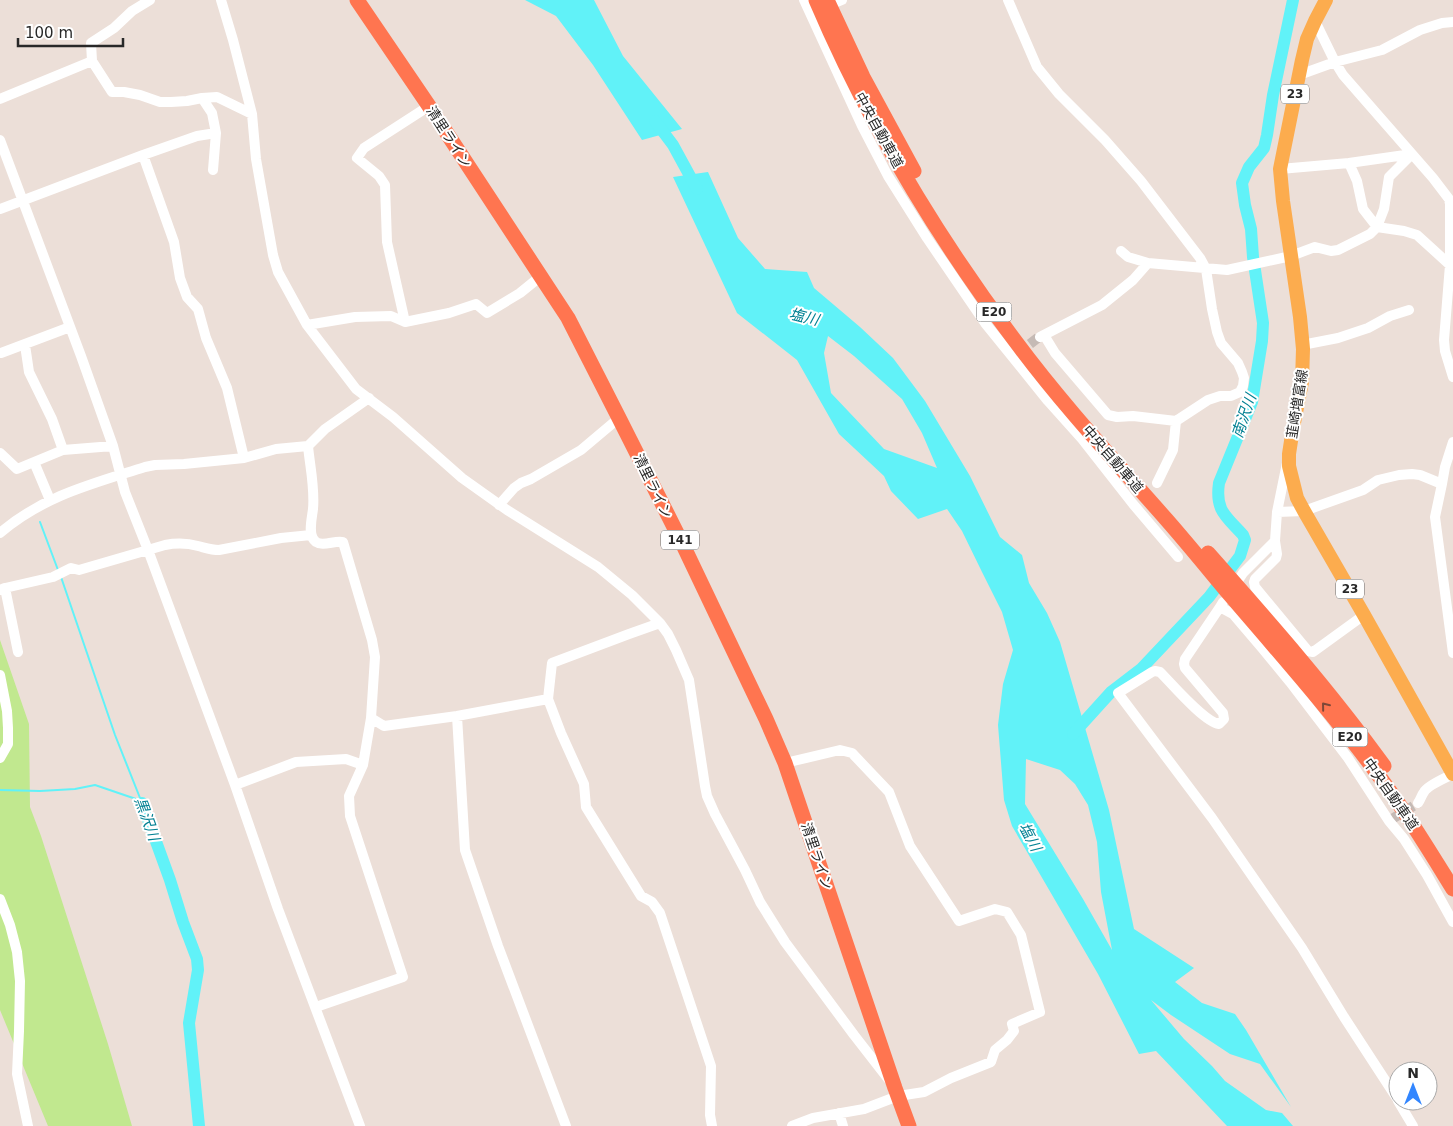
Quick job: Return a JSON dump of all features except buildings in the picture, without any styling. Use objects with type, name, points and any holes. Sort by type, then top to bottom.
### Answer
[{"type":"highway","name":"清里ライン","points":[[357,0],[568,318],[688,556],[785,763],[909,1126]]},
{"type":"highway","name":"中央自動車道","points":[[828,0],[862,77],[925,191],[970,261],[1027,340],[1170,517],[1234,591],[1355,744],[1411,821],[1453,890]]},
{"type":"highway","name":"中央自動車道","points":[[813,8],[887,146],[961,266],[1017,344],[1085,429],[1170,517]]},
{"type":"highway","name":"中央自動車道","points":[[1234,591],[1296,653],[1346,714],[1396,782],[1453,872]]},
{"type":"main road","name":"韮崎増富線","points":[[1326,0],[1307,39],[1280,169],[1282,201],[1302,345],[1302,382],[1294,421],[1289,466],[1297,498],[1453,774]]},
{"type":"street","points":[[150,0],[132,11],[114,28],[91,43],[92,61],[112,92],[140,94],[160,102],[188,102],[202,98],[217,97],[252,114]]},
{"type":"street","points":[[221,0],[252,114],[256,159],[273,256],[278,272],[307,325],[356,388],[462,478],[500,505],[598,566],[632,595],[668,634],[689,680],[707,796],[760,902],[785,942],[897,1092]]},
{"type":"street","points":[[804,0],[813,8],[862,126],[888,176],[937,252],[985,323],[1178,557]]},
{"type":"street","points":[[813,8],[842,0]]},
{"type":"street","points":[[1008,0],[1037,67],[1059,94],[1105,140],[1141,180],[1194,249],[1206,269],[1217,332],[1221,343],[1238,363],[1244,378],[1243,386],[1240,392],[1231,396],[1220,396],[1208,400],[1176,421],[1108,415],[1054,353],[1042,336],[1102,305],[1132,280],[1148,263]]},
{"type":"street","points":[[1315,21],[1335,62],[1344,74],[1452,203],[1449,336],[1445,351],[1453,377]]},
{"type":"street","points":[[1299,75],[1335,62],[1382,50],[1420,30],[1442,23],[1453,22]]},
{"type":"street","points":[[0,99],[92,61]]},
{"type":"street","points":[[202,98],[212,113],[216,133],[213,170]]},
{"type":"street","points":[[405,322],[387,242],[385,185],[379,176],[357,158],[364,148],[429,106]]},
{"type":"street","points":[[0,209],[197,136],[216,133]]},
{"type":"street","points":[[0,140],[113,446],[125,492],[360,1126]]},
{"type":"street","points":[[1280,169],[1349,163],[1412,154]]},
{"type":"street","points":[[1121,252],[1128,257],[1148,263],[1227,270],[1291,256],[1315,247],[1330,251],[1338,250],[1370,234],[1377,227],[1384,209],[1388,177],[1412,154]]},
{"type":"street","points":[[143,155],[174,242],[180,278],[186,297],[198,309],[206,338],[227,388],[244,458]]},
{"type":"street","points":[[1349,163],[1357,181],[1363,209],[1377,227],[1417,235],[1451,267]]},
{"type":"street","points":[[307,325],[355,317],[391,316],[405,322],[450,313],[476,304],[487,313],[520,293],[541,276]]},
{"type":"street","points":[[1302,345],[1346,336],[1408,310]]},
{"type":"street","points":[[1,353],[70,327]]},
{"type":"street","points":[[25,344],[30,372],[52,419],[63,450]]},
{"type":"street","points":[[0,534],[13,522],[50,500],[120,475],[155,465],[244,458],[276,449],[308,446],[325,429],[369,398]]},
{"type":"street","points":[[500,505],[514,488],[581,450],[619,418]]},
{"type":"street","points":[[1158,483],[1173,450],[1176,421]]},
{"type":"street","points":[[1453,442],[1449,470],[1442,484],[1436,510],[1436,524],[1453,653]]},
{"type":"street","points":[[0,453],[17,469],[63,450],[113,446]]},
{"type":"street","points":[[308,446],[314,496],[311,535],[315,542],[321,544],[343,542],[372,640],[375,657],[371,718],[363,765],[348,796],[350,816],[403,976],[316,1007]]},
{"type":"street","points":[[1289,454],[1277,512],[1276,558],[1255,579],[1255,587],[1308,651],[1313,652],[1364,615]]},
{"type":"street","points":[[34,462],[50,500]]},
{"type":"street","points":[[1277,512],[1304,511],[1358,492],[1378,480],[1391,477],[1412,474],[1420,475],[1442,484]]},
{"type":"street","points":[[18,652],[2,589],[53,577],[72,568],[79,570],[165,545],[177,543],[219,550],[282,538],[311,535]]},
{"type":"street","points":[[1275,541],[1243,573],[1185,659],[1185,668],[1223,713],[1224,719],[1219,724],[1214,723],[1202,714],[1160,672],[1155,670],[1118,693],[1212,818],[1302,948],[1388,1085]]},
{"type":"street","points":[[1220,607],[1233,614],[1290,682],[1348,758],[1404,839],[1453,922]]},
{"type":"street","points":[[660,624],[552,663],[548,699],[584,784],[586,807],[641,896],[652,902],[660,913],[711,1066],[710,1115],[712,1126]]},
{"type":"street","points":[[0,675],[7,711],[8,728],[8,744],[0,758]]},
{"type":"street","points":[[371,718],[384,726],[457,716],[548,699]]},
{"type":"street","points":[[457,716],[465,850],[498,946],[566,1126]]},
{"type":"street","points":[[785,763],[840,750],[852,753],[889,792],[910,846],[959,921],[995,909],[1006,912],[1021,935],[1040,1012],[1012,1024],[1014,1031],[995,1050],[991,1062],[950,1078],[924,1092],[897,1092],[864,1109],[813,1118],[792,1126]]},
{"type":"street","points":[[235,785],[296,762],[346,758],[363,765]]},
{"type":"street","points":[[1418,803],[1428,787],[1453,774]]},
{"type":"street","points":[[0,899],[10,925],[17,952],[20,990],[16,1074],[28,1126]]},
{"type":"street","points":[[1404,1111],[1413,1126]]},
{"type":"street","points":[[839,1113],[844,1126]]},
{"type":"green space","points":[[0,640],[29,724],[30,807],[108,1044],[132,1126],[48,1126],[0,1010]]},
{"type":"water","points":[[525,0],[594,0],[623,56],[682,129],[642,140],[593,65],[556,16]]},
{"type":"water","points":[[708,172],[738,238],[765,269],[807,272],[814,288],[893,358],[925,401],[970,476],[1000,537],[1022,555],[1029,583],[1047,613],[1060,642],[1109,810],[1134,929],[1194,968],[1175,982],[1202,1003],[1235,1014],[1291,1107],[1260,1064],[1230,1054],[1151,1000],[1184,1039],[1225,1081],[1266,1110],[1282,1113],[1293,1126],[1227,1126],[1156,1051],[1139,1054],[1098,974],[1012,826],[1004,800],[998,725],[1003,684],[1013,650],[1002,612],[962,531],[947,509],[918,519],[891,491],[884,476],[839,434],[797,360],[737,313],[673,177]],"holes":[[[828,336],[854,356],[902,399],[922,433],[937,468],[884,449],[831,393],[824,353]],[[1026,759],[1060,770],[1075,784],[1088,805],[1097,842],[1101,892],[1112,950],[1025,804]]]},
{"type":"waterway","name":"南沢川","points":[[1073,734],[1111,692],[1141,669],[1209,597],[1240,556],[1245,540],[1220,507],[1218,492],[1219,483],[1252,402],[1262,341],[1263,323],[1253,257],[1251,229],[1242,183],[1249,167],[1264,148],[1293,0]]},
{"type":"waterway","name":"塩川","points":[[655,121],[673,145],[697,189]]},
{"type":"waterway","name":"黒沢川","points":[[40,522],[58,570]]},
{"type":"waterway","name":"黒沢川","points":[[61,577],[115,735],[142,803]]},
{"type":"waterway","points":[[0,790],[40,791],[75,789],[95,785],[136,799],[141,803]]},
{"type":"waterway","name":"黒沢川","points":[[142,803],[197,959],[198,970],[189,1023],[199,1126]]},
{"type":"tunnel","points":[[1018,353],[1039,337]]},
{"type":"tunnel","points":[[1392,819],[1418,803]]}]
